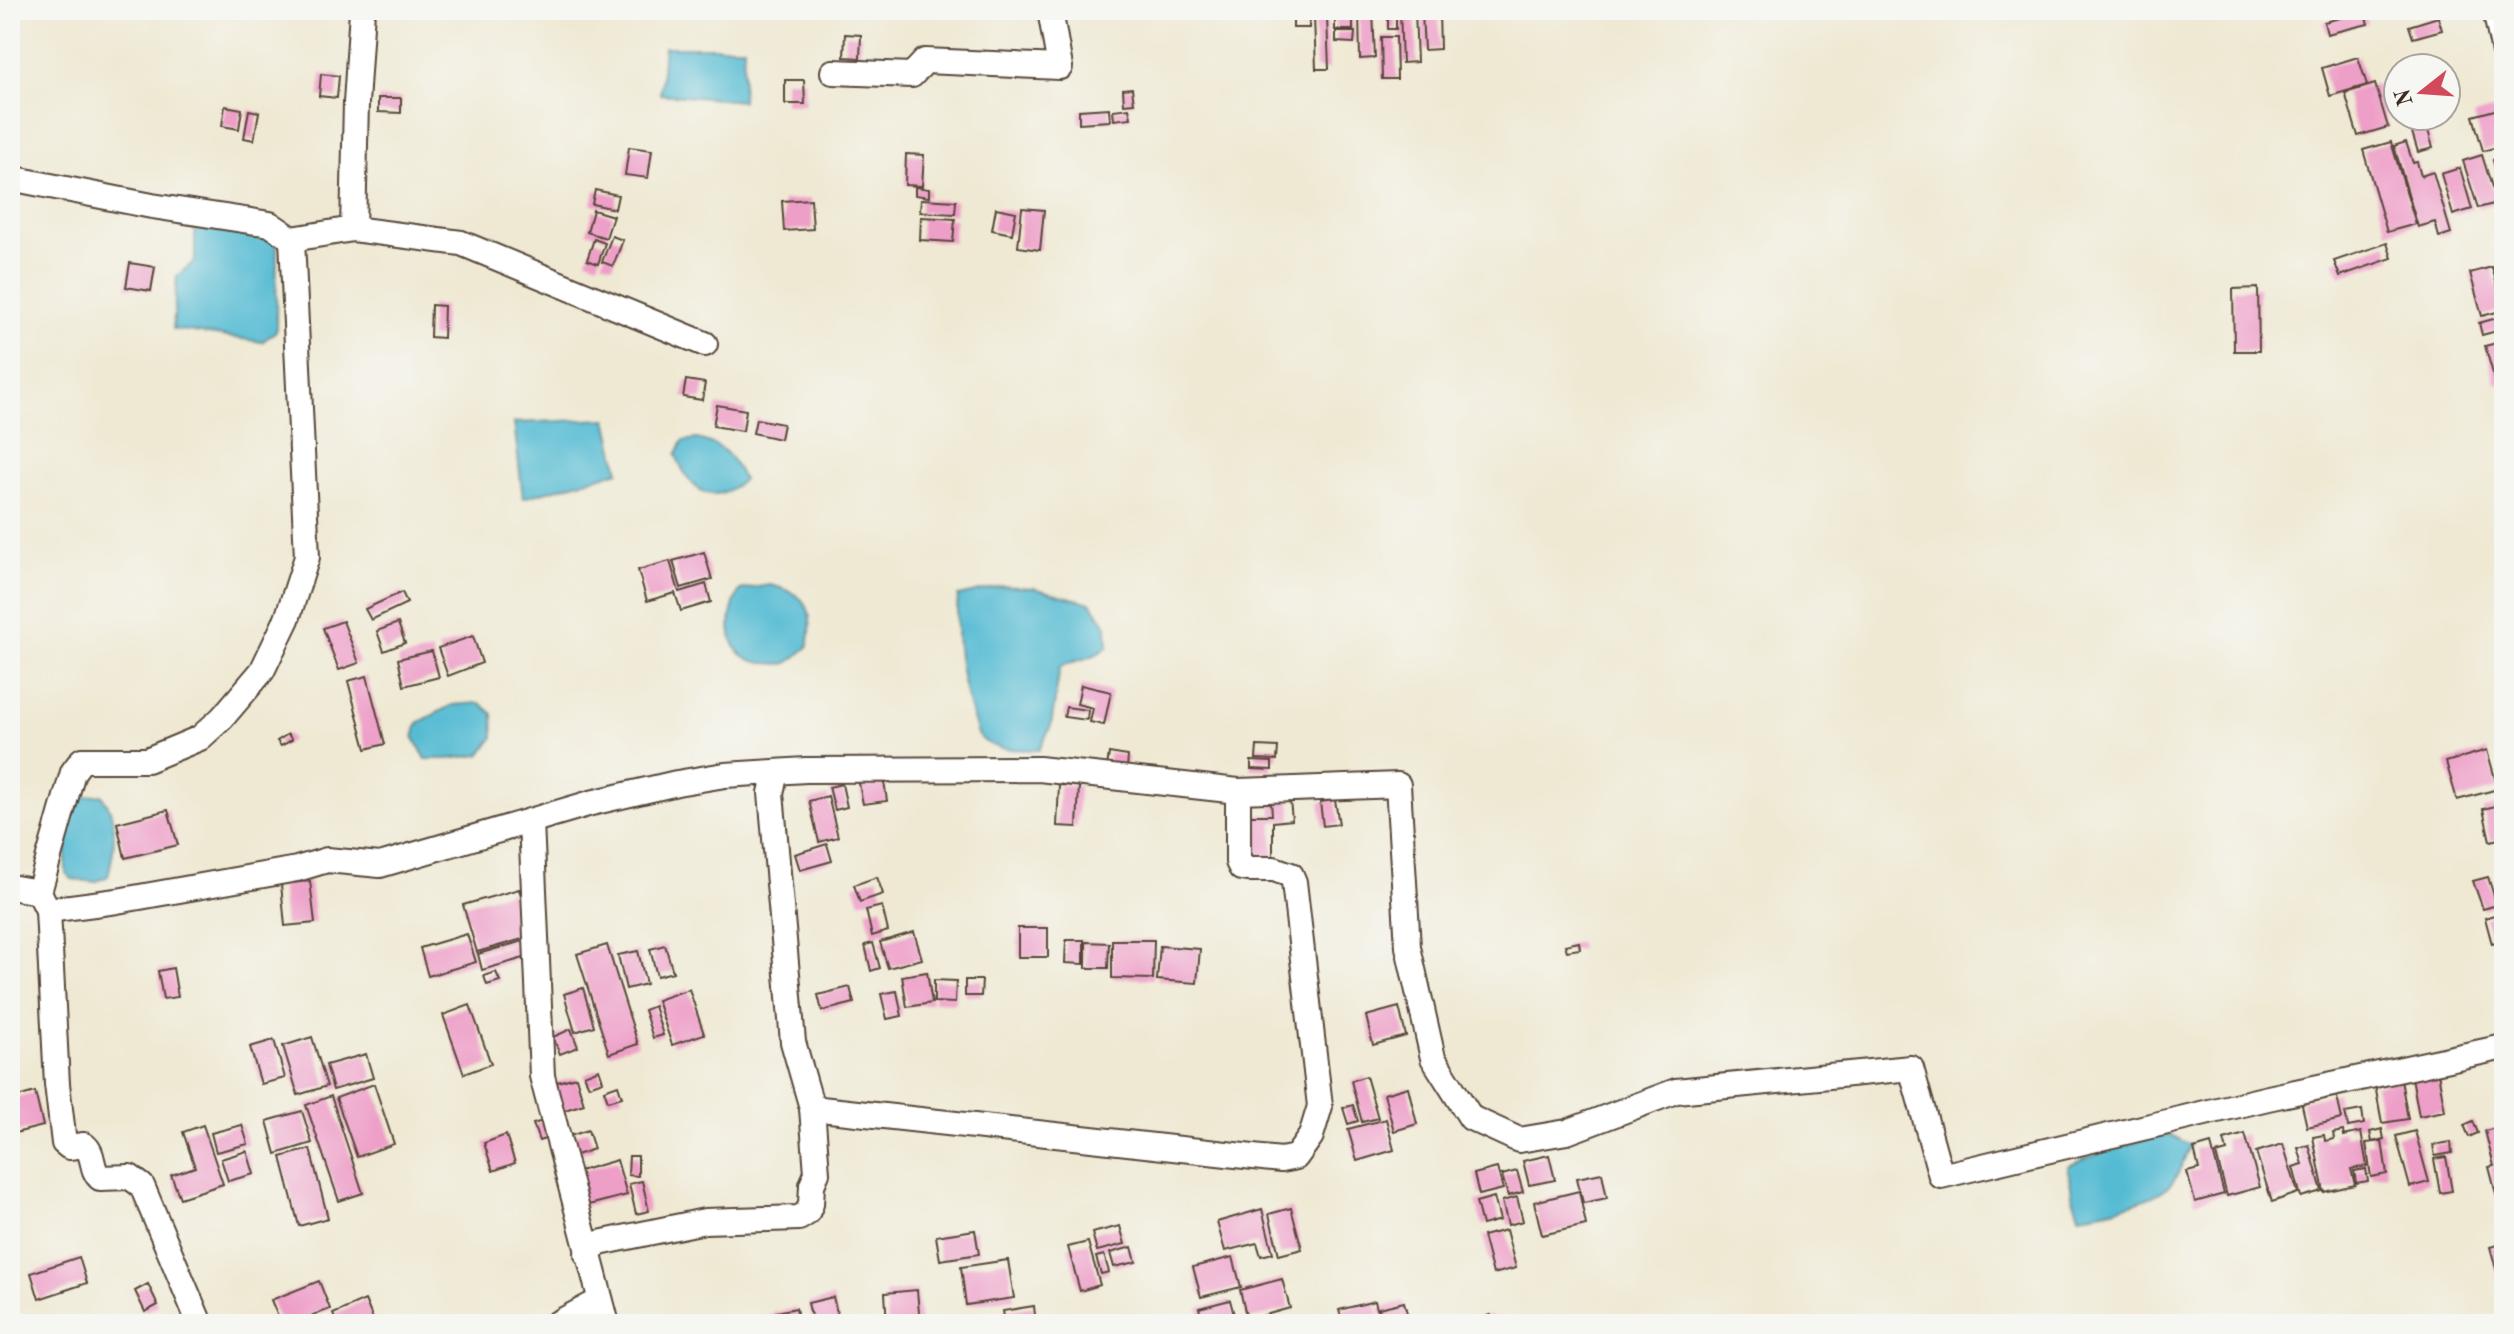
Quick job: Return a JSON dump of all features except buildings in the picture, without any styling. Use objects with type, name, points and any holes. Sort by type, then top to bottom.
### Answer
[{"type":"street","points":[[353,229],[362,10]]},
{"type":"street","points":[[833,72],[912,75],[925,61],[1060,67],[1050,10]]},
{"type":"street","points":[[2495,10],[2504,52]]},
{"type":"street","points":[[10,178],[152,206],[270,224],[292,239],[353,229],[461,243],[705,344]]},
{"type":"street","points":[[200,1324],[142,1186],[130,1177],[100,1178],[95,1174],[89,1148],[84,1145],[74,1148],[64,1143],[43,901],[73,772],[82,760],[147,760],[200,738],[222,718],[262,671],[287,619],[307,557],[292,239]]},
{"type":"street","points":[[10,887],[43,901],[117,901],[297,869],[327,860],[380,865],[531,821],[677,783],[725,775],[1039,769],[1238,791],[1398,785],[1408,947],[1433,1058],[1471,1118],[1519,1140],[1567,1132],[1676,1091],[1911,1068],[1941,1176],[2268,1098],[2504,1047]]},
{"type":"street","points":[[587,1254],[599,1243],[705,1221],[799,1218],[807,1213],[817,1173],[812,1108],[793,1042],[771,793],[776,772]]},
{"type":"street","points":[[812,1108],[1281,1160],[1296,1157],[1311,1136],[1320,1106],[1294,882],[1286,871],[1241,868],[1238,862],[1238,791]]},
{"type":"street","points":[[531,821],[542,1076],[603,1313],[556,1324]]},
{"type":"water","points":[[664,47],[744,47],[742,101],[660,94]]},
{"type":"water","points":[[195,224],[277,232],[276,331],[262,342],[173,329],[177,276],[195,261]]},
{"type":"water","points":[[607,419],[619,471],[523,498],[514,423]]},
{"type":"water","points":[[697,439],[726,453],[743,480],[731,489],[711,494],[694,485],[676,455],[683,441]]},
{"type":"water","points":[[770,585],[793,593],[801,599],[809,613],[808,647],[785,664],[767,663],[742,655],[731,637],[731,613],[740,590]]},
{"type":"water","points":[[1002,586],[1034,588],[1091,603],[1107,626],[1108,646],[1060,667],[1051,726],[1039,750],[1007,749],[984,741],[977,732],[965,689],[959,658],[958,596]]},
{"type":"water","points":[[480,703],[493,714],[494,737],[480,755],[426,759],[414,738],[418,723],[452,705]]},
{"type":"water","points":[[102,795],[111,814],[114,834],[108,876],[95,882],[72,879],[66,873],[66,855],[73,811],[83,798]]},
{"type":"water","points":[[2171,1135],[2190,1145],[2174,1180],[2167,1187],[2144,1200],[2079,1215],[2068,1166],[2118,1147]]}]
